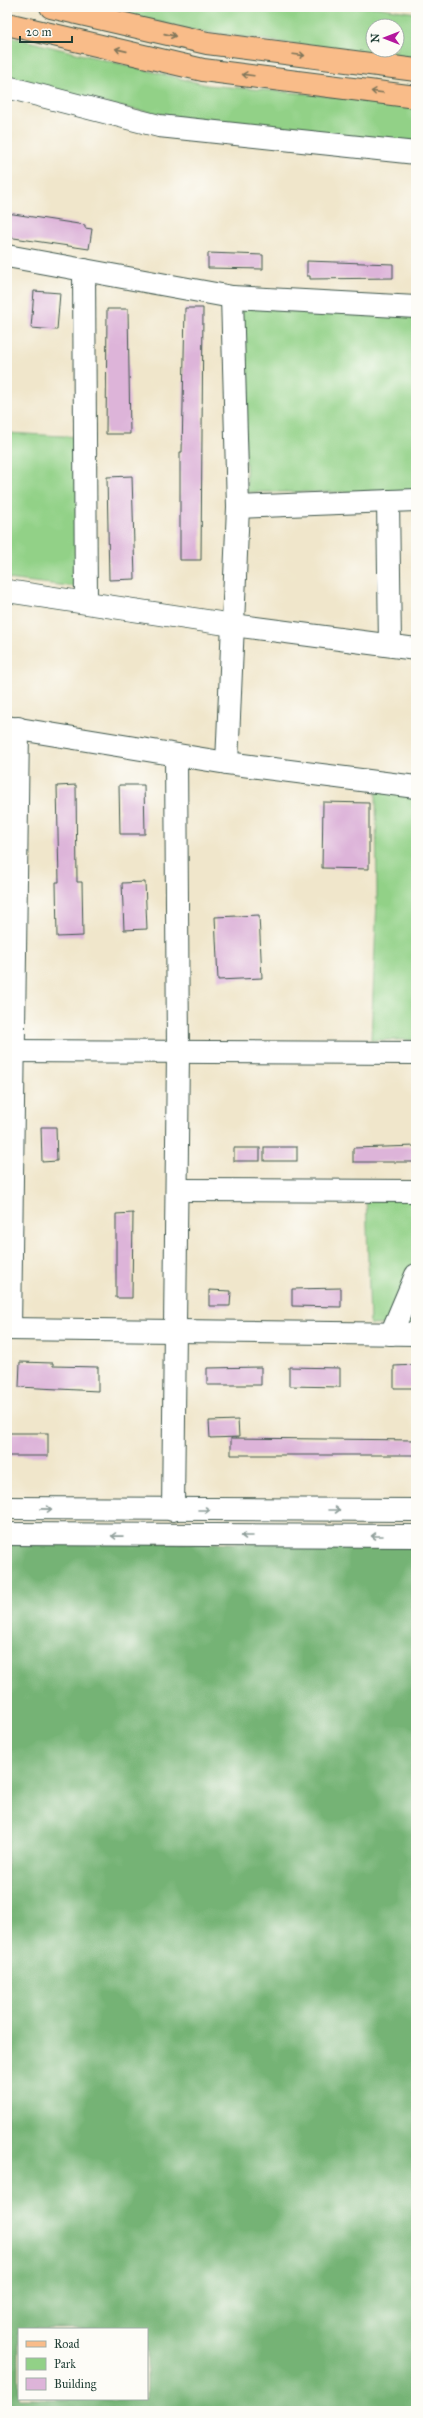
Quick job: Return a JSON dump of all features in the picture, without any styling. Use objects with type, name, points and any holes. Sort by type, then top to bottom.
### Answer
[{"type":"main road","points":[[51,7],[207,44],[416,70]]},
{"type":"main road","points":[[7,24],[203,70],[416,97]]},
{"type":"street","points":[[7,87],[159,126],[416,153]]},
{"type":"street","points":[[7,256],[232,297],[416,307]]},
{"type":"street","points":[[84,270],[86,602]]},
{"type":"street","points":[[227,763],[238,506],[232,297]]},
{"type":"street","points":[[238,506],[416,500]]},
{"type":"street","points":[[388,501],[390,645]]},
{"type":"street","points":[[7,591],[86,602],[233,626],[416,649]]},
{"type":"street","points":[[416,787],[227,763],[12,728],[8,1329],[416,1334]]},
{"type":"street","points":[[173,1510],[178,1052],[176,755]]},
{"type":"street","points":[[10,1051],[416,1053]]},
{"type":"street","points":[[177,1190],[416,1191]]},
{"type":"street","points":[[391,1334],[416,1275]]},
{"type":"street","points":[[7,1508],[416,1510]]},
{"type":"street","points":[[7,1534],[416,1536]]},
{"type":"green space","points":[[98,7],[375,7],[416,13],[416,61],[394,58],[405,58],[405,18],[365,18],[365,54],[191,30]]},
{"type":"green space","points":[[7,36],[207,85],[310,94],[416,107],[416,148],[210,122],[125,108],[7,80]]},
{"type":"green space","points":[[240,302],[416,315],[416,492],[247,492]]},
{"type":"green space","points":[[7,433],[82,437],[85,588],[7,579]]},
{"type":"green space","points":[[376,786],[416,791],[416,1040],[371,1040],[377,899]]},
{"type":"green space","points":[[366,1195],[416,1195],[416,1324],[370,1325]]},
{"type":"green space","points":[[7,1542],[416,1544],[416,2411],[7,2411]]},
{"type":"building","points":[[7,213],[85,225],[85,228],[92,229],[89,249],[7,237]]},
{"type":"building","points":[[208,253],[263,255],[263,269],[208,268]]},
{"type":"building","points":[[307,261],[393,264],[393,278],[310,279],[310,276],[307,276]]},
{"type":"building","points":[[34,291],[60,293],[57,330],[31,328]]},
{"type":"building","points":[[185,308],[203,308],[201,560],[180,560],[180,452],[182,452]]},
{"type":"building","points":[[107,309],[128,309],[130,434],[106,434]]},
{"type":"building","points":[[132,476],[135,579],[109,580],[107,477]]},
{"type":"building","points":[[76,785],[77,882],[82,882],[83,936],[57,937],[56,882],[59,882],[57,786]]},
{"type":"building","points":[[119,785],[144,785],[145,834],[120,834]]},
{"type":"building","points":[[323,802],[369,803],[369,869],[322,868]]},
{"type":"building","points":[[145,882],[147,929],[124,930],[122,883]]},
{"type":"building","points":[[259,915],[262,978],[218,980],[215,917]]},
{"type":"building","points":[[41,1127],[56,1127],[57,1161],[42,1162]]},
{"type":"building","points":[[416,1146],[416,1162],[353,1162],[353,1148]]},
{"type":"building","points":[[264,1147],[297,1147],[297,1161],[264,1161]]},
{"type":"building","points":[[234,1148],[260,1148],[260,1161],[234,1161]]},
{"type":"building","points":[[133,1213],[132,1298],[116,1298],[116,1214]]},
{"type":"building","points":[[341,1288],[341,1307],[292,1306],[292,1289]]},
{"type":"building","points":[[209,1290],[231,1291],[230,1306],[209,1306]]},
{"type":"building","points":[[20,1362],[53,1363],[53,1366],[98,1367],[98,1391],[19,1387]]},
{"type":"building","points":[[416,1365],[416,1388],[394,1388],[394,1366]]},
{"type":"building","points":[[261,1367],[261,1385],[207,1385],[207,1368]]},
{"type":"building","points":[[289,1367],[340,1368],[340,1387],[289,1386]]},
{"type":"building","points":[[238,1420],[239,1437],[210,1438],[209,1421]]},
{"type":"building","points":[[7,1433],[48,1433],[48,1456],[7,1456]]},
{"type":"building","points":[[231,1438],[416,1440],[416,1455],[231,1455]]}]
